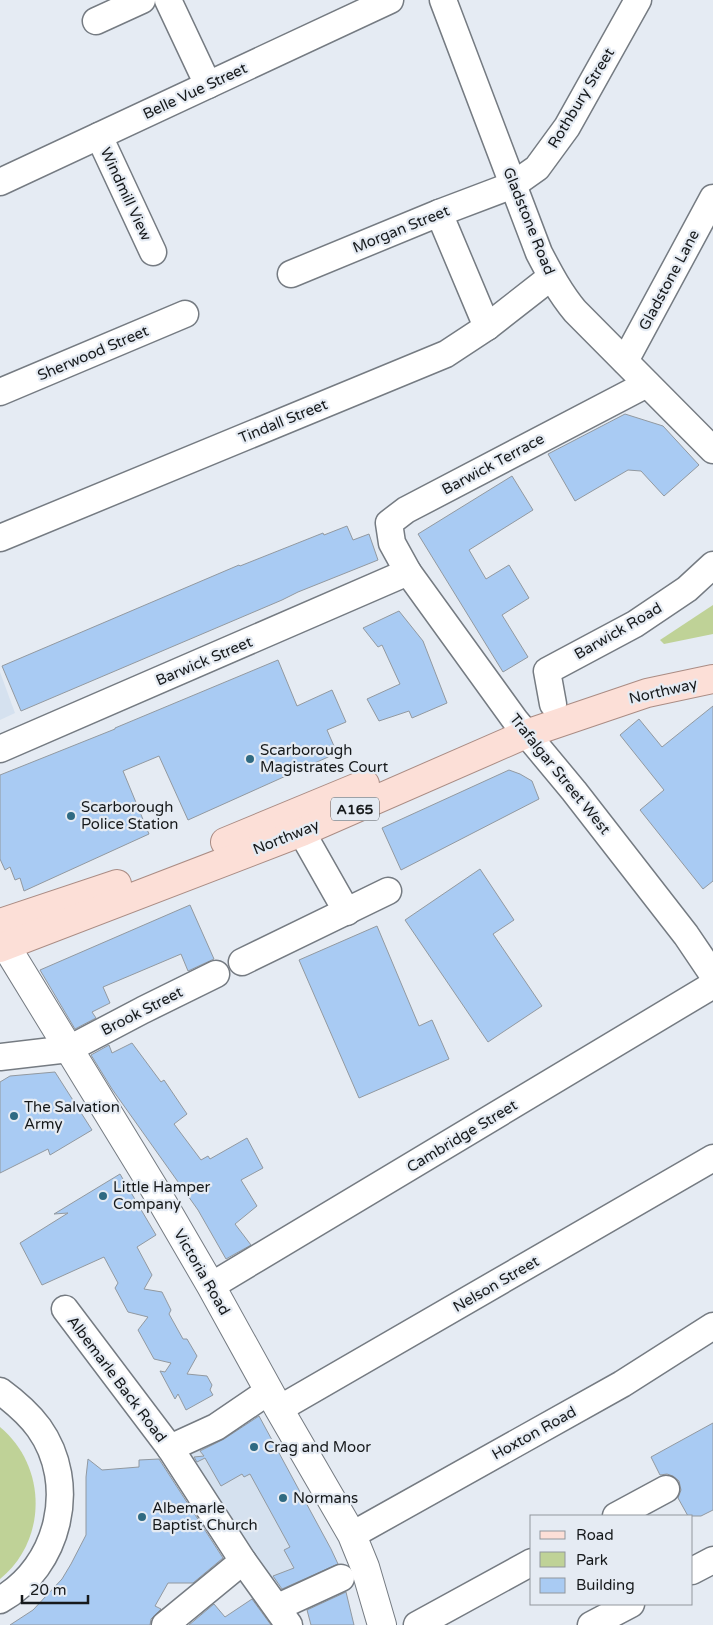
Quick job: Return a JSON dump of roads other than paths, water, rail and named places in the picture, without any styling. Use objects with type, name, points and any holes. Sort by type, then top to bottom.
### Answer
[{"type":"main road","name":"Northway","points":[[520,727],[553,704],[644,675],[713,661]]},
{"type":"main road","name":"Northway","points":[[2,937],[297,823],[520,727],[647,693],[713,679]]},
{"type":"main road","name":"Victoria Road","points":[[2,937],[211,1286],[352,1535],[365,1567],[382,1625]]},
{"type":"street","points":[[96,21],[142,0]]},
{"type":"street","points":[[168,0],[208,85]]},
{"type":"street","name":"Belle Vue Street","points":[[0,182],[390,0]]},
{"type":"street","name":"Gladstone Road","points":[[443,0],[539,253],[561,294],[575,311],[713,450]]},
{"type":"street","name":"Rothbury Street","points":[[513,185],[537,168],[567,127],[638,0]]},
{"type":"street","name":"Windmill View","points":[[99,136],[152,252]]},
{"type":"street","name":"Morgan Street","points":[[291,274],[439,213],[513,185]]},
{"type":"street","name":"Gladstone Lane","points":[[625,361],[713,198]]},
{"type":"street","points":[[439,213],[487,327]]},
{"type":"street","name":"Tindall Street","points":[[0,538],[446,354],[487,327],[551,277]]},
{"type":"street","name":"Sherwood Street","points":[[0,392],[186,314]]},
{"type":"street","name":"Barwick Terrace","points":[[408,572],[392,543],[389,522],[406,510],[647,384]]},
{"type":"street","name":"Barwick Road","points":[[553,704],[547,671],[635,624],[687,589],[713,565]]},
{"type":"street","name":"Trafalgar Street West","points":[[408,572],[520,727],[592,814],[686,935],[713,975]]},
{"type":"street","name":"Barwick Street","points":[[0,749],[408,572]]},
{"type":"street","points":[[297,823],[347,912]]},
{"type":"street","points":[[242,962],[388,891]]},
{"type":"street","name":"Brook Street","points":[[69,1049],[216,974]]},
{"type":"street","name":"Cambridge Street","points":[[211,1286],[713,985]]},
{"type":"street","points":[[0,1056],[69,1049]]},
{"type":"street","name":"Nelson Street","points":[[274,1400],[713,1158]]},
{"type":"street","name":"Albemarle Back Road","points":[[65,1309],[170,1448],[243,1561],[284,1616],[341,1578]]},
{"type":"street","name":"Hoxton Road","points":[[352,1535],[622,1384],[713,1326]]},
{"type":"street","points":[[0,1392],[15,1401],[40,1428],[49,1445],[57,1471],[60,1498],[56,1526],[43,1558],[21,1586],[0,1600]]},
{"type":"street","name":"Albemarle Back Road","points":[[170,1448],[274,1400]]},
{"type":"street","points":[[618,1515],[666,1489]]},
{"type":"street","points":[[693,1570],[713,1560]]},
{"type":"street","points":[[165,1625],[243,1561]]},
{"type":"street","points":[[417,1625],[530,1563]]},
{"type":"street","points":[[591,1625],[629,1605]]},
{"type":"place","name":"Scarborough Magistrates Court","points":[[250,759]]},
{"type":"place","name":"Scarborough Police Station","points":[[71,816]]},
{"type":"place","name":"The Salvation Army","points":[[14,1116]]},
{"type":"place","name":"Little Hamper Company","points":[[103,1196]]},
{"type":"place","name":"Crag and Moor","points":[[254,1447]]},
{"type":"place","name":"Normans","points":[[283,1498]]},
{"type":"place","name":"Albemarle Baptist Church","points":[[142,1517]]}]
